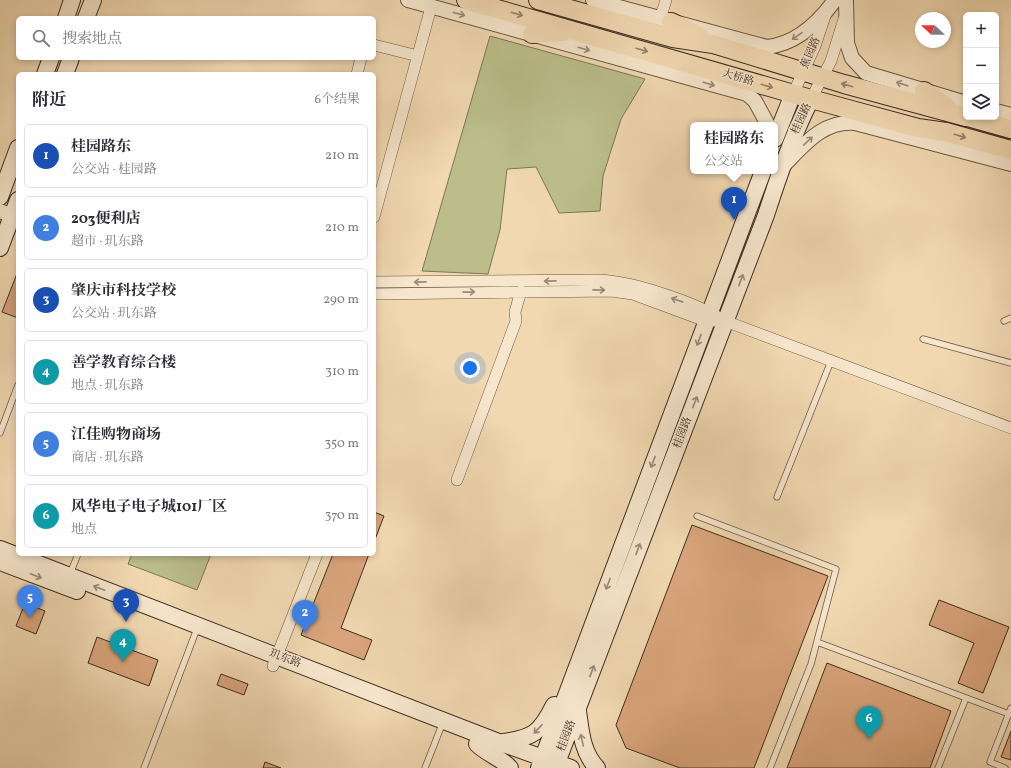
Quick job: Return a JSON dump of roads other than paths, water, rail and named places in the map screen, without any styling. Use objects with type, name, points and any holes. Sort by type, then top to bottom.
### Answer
[{"type":"main road","points":[[67,16],[72,0]]},
{"type":"main road","points":[[87,16],[93,0]]},
{"type":"main road","name":"大桥路","points":[[466,0],[811,99],[918,128],[946,132],[1011,150]]},
{"type":"main road","points":[[538,0],[673,38],[713,44],[803,72],[963,113]]},
{"type":"main road","points":[[665,20],[713,44]]},
{"type":"main road","points":[[532,34],[577,32]]},
{"type":"main road","points":[[46,72],[50,60]]},
{"type":"main road","points":[[66,72],[70,60]]},
{"type":"main road","points":[[924,91],[963,112]]},
{"type":"main road","name":"桂园路","points":[[778,132],[793,94]]},
{"type":"main road","name":"桂园路","points":[[551,765],[578,707],[766,215],[780,169],[799,122],[811,99]]},
{"type":"main road","points":[[985,120],[1011,129]]},
{"type":"main road","points":[[918,128],[948,146]]},
{"type":"main road","points":[[0,198],[16,154]]},
{"type":"main road","name":"桂园路","points":[[551,765],[574,673],[760,176]]},
{"type":"main road","points":[[0,248],[12,208]]},
{"type":"main road","name":"玑东路","points":[[0,549],[16,555]]},
{"type":"main road","name":"玑东路","points":[[18,556],[69,576],[197,631]]},
{"type":"main road","name":"玑东路","points":[[0,562],[197,631],[442,725],[501,743],[551,765]]},
{"type":"main road","points":[[501,743],[532,736],[546,721],[555,702],[574,673]]},
{"type":"main road","points":[[578,707],[581,737],[586,754],[597,768]]},
{"type":"main road","name":"玑东路","points":[[442,725],[477,744],[551,765]]},
{"type":"main road","points":[[477,744],[486,753],[507,764],[510,768]]},
{"type":"street","points":[[408,0],[747,94],[755,100],[766,122]]},
{"type":"street","points":[[593,0],[767,47],[778,46],[791,40],[810,27],[831,5]]},
{"type":"street","points":[[665,20],[666,0]]},
{"type":"street","points":[[811,99],[831,61],[847,4]]},
{"type":"street","points":[[847,4],[847,43],[852,58],[866,73],[924,91]]},
{"type":"street","name":"蕉园路","points":[[793,94],[815,46],[831,5]]},
{"type":"street","points":[[376,210],[431,7]]},
{"type":"street","points":[[376,46],[418,56]]},
{"type":"street","points":[[358,72],[360,60]]},
{"type":"street","points":[[999,112],[1011,115]]},
{"type":"street","points":[[780,169],[811,137],[826,128],[845,122],[855,123],[948,146],[1011,164]]},
{"type":"street","points":[[0,198],[12,208]]},
{"type":"street","points":[[376,282],[610,281],[635,285],[708,316]]},
{"type":"street","points":[[376,294],[600,290],[622,292],[726,321],[1011,428]]},
{"type":"street","points":[[457,480],[516,321],[516,312],[521,292]]},
{"type":"street","points":[[275,661],[316,556]]},
{"type":"lane","points":[[1004,321],[1011,318]]},
{"type":"lane","points":[[923,340],[1011,362]]},
{"type":"lane","points":[[777,497],[831,361]]},
{"type":"lane","points":[[0,433],[16,390]]},
{"type":"lane","points":[[696,516],[836,569],[811,664],[770,768]]},
{"type":"lane","points":[[69,576],[77,556]]},
{"type":"lane","points":[[144,768],[197,631]]},
{"type":"lane","points":[[817,642],[1009,714]]},
{"type":"lane","points":[[938,768],[966,698]]},
{"type":"lane","points":[[1005,768],[990,762],[1011,708]]},
{"type":"lane","points":[[425,768],[442,725]]},
{"type":"place","name":"桂园路东","points":[[734,220]]},
{"type":"place","name":"江佳购物商场","points":[[30,618]]},
{"type":"place","name":"肇庆市科技学校","points":[[126,622]]},
{"type":"place","name":"203便利店","points":[[305,633]]},
{"type":"place","name":"善学教育综合楼","points":[[123,662]]},
{"type":"place","name":"风华电子电子城101厂区","points":[[869,739]]}]
